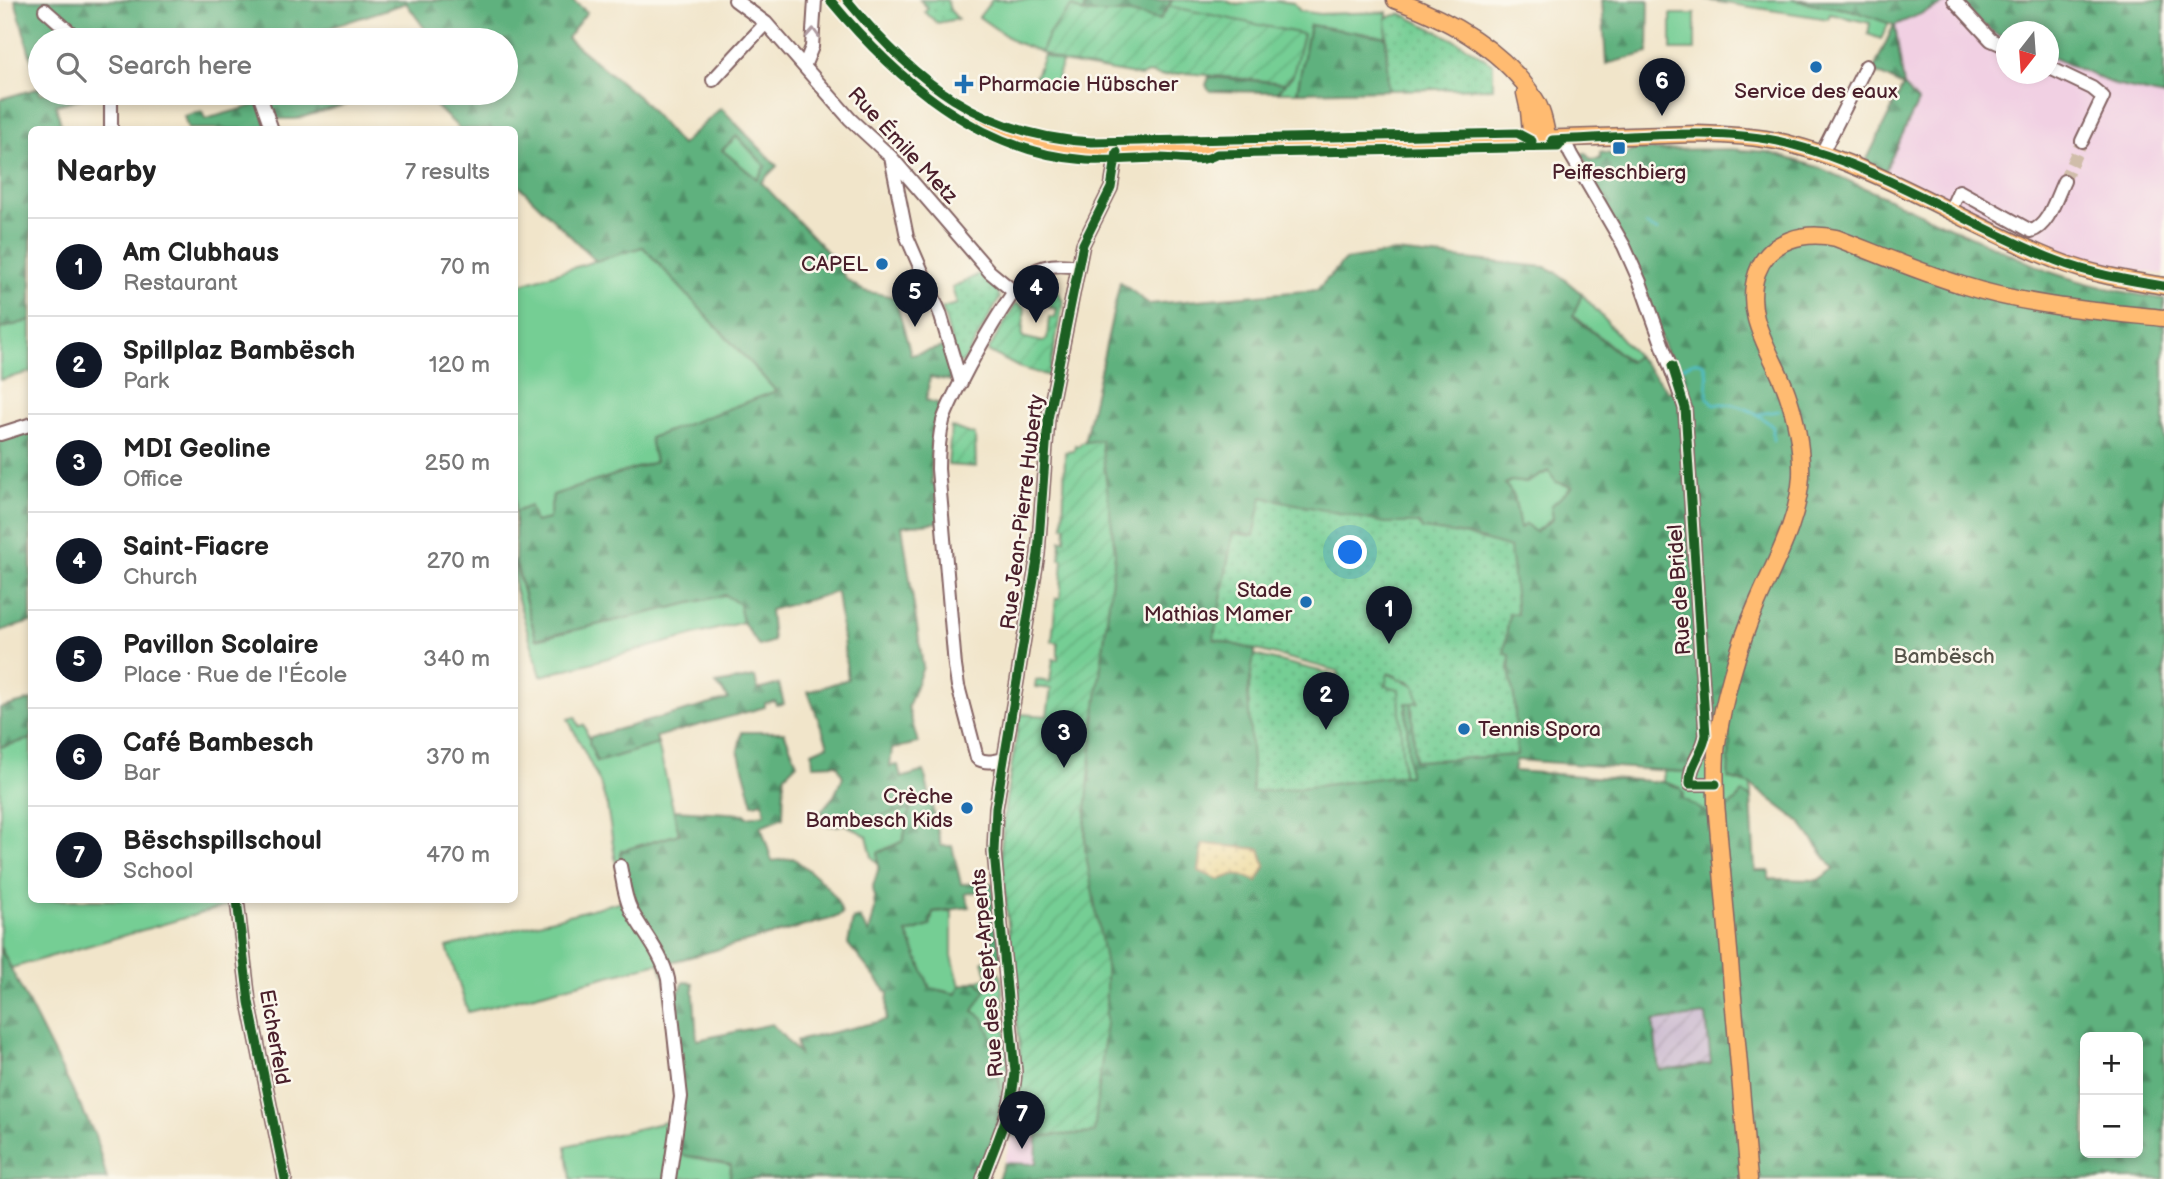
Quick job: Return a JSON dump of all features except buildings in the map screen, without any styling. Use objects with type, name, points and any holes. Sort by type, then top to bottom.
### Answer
[{"type":"main road","points":[[838,0],[922,85],[959,112],[1000,133],[1066,150],[1117,152],[1696,134],[1784,142],[1822,153],[2056,261],[2117,278],[2164,286]]},
{"type":"main road","points":[[1395,0],[1452,25],[1483,45],[1513,71],[1523,84],[1540,140]]},
{"type":"main road","points":[[1749,1179],[1716,784],[1717,744],[1735,666],[1756,606],[1788,537],[1798,505],[1801,474],[1799,440],[1789,401],[1767,352],[1752,307],[1752,289],[1758,270],[1768,254],[1782,243],[1801,235],[1819,234],[1836,237],[1964,286],[2080,310],[2164,318]]},
{"type":"street","name":"Rue Émile Metz","points":[[735,0],[766,23],[805,64],[850,119],[891,157],[990,272],[1013,291]]},
{"type":"street","points":[[805,64],[812,47],[815,0]]},
{"type":"street","points":[[1954,0],[1996,42]]},
{"type":"street","points":[[45,10],[65,28]]},
{"type":"street","points":[[713,80],[766,23]]},
{"type":"street","points":[[1822,153],[1866,66]]},
{"type":"street","points":[[2059,72],[2092,88],[2103,97],[2082,141]]},
{"type":"street","points":[[111,105],[111,126]]},
{"type":"street","points":[[263,105],[270,126]]},
{"type":"street","name":"Rue de Bridel","points":[[1564,140],[1624,246],[1672,366],[1685,408],[1706,735],[1704,748],[1689,774],[1690,784],[1716,784]]},
{"type":"street","name":"Rue Jean-Pierre Huberty","points":[[1004,759],[1038,554],[1048,419],[1083,244],[1111,188],[1117,152]]},
{"type":"street","points":[[891,157],[906,237],[940,313],[961,383]]},
{"type":"street","points":[[1950,211],[1959,191],[2031,231],[2039,228],[2045,221],[2064,181]]},
{"type":"street","points":[[1004,759],[982,762],[976,758],[955,666],[938,469],[939,445],[943,421],[961,383],[1013,291],[1032,272],[1040,269],[1049,266],[1078,267]]},
{"type":"street","points":[[0,434],[28,425]]},
{"type":"street","name":"Rue des Sept-Arpents","points":[[983,1179],[1002,1134],[1015,1072],[994,852],[996,808],[1004,759]]},
{"type":"street","points":[[620,866],[630,909],[664,964],[668,979],[681,1097],[669,1179]]},
{"type":"street","name":"Eicherfeld","points":[[237,903],[249,1002],[285,1179]]},
{"type":"shaded area","points":[[1954,0],[1996,34],[1996,84],[2059,84],[2059,60],[2115,85],[2164,96],[2164,275],[2116,267],[2065,253],[1885,171],[1918,102],[1904,86],[1895,25]]},
{"type":"shaded area","points":[[1706,1015],[1712,1064],[1658,1070],[1653,1021]]},
{"type":"shaded area","points":[[1012,1136],[1037,1136],[1036,1165],[1004,1163]]},
{"type":"green space","points":[[15,0],[572,0],[587,12],[567,38],[641,99],[681,145],[721,108],[777,166],[761,182],[829,254],[847,280],[864,291],[895,297],[911,355],[947,346],[953,377],[951,381],[930,377],[926,400],[940,404],[932,435],[931,452],[932,484],[936,484],[940,522],[902,526],[923,667],[908,707],[918,743],[892,749],[890,766],[898,765],[901,778],[924,771],[941,846],[952,846],[961,884],[993,883],[1001,959],[994,959],[985,890],[965,894],[970,907],[933,912],[930,926],[907,933],[930,988],[956,994],[960,986],[977,981],[986,990],[973,1011],[984,1018],[994,1044],[1003,1105],[996,1133],[978,1179],[730,1179],[731,1165],[677,1154],[674,1001],[684,982],[693,983],[697,1040],[772,1024],[799,1054],[796,1041],[886,1020],[888,993],[848,944],[853,919],[860,918],[869,933],[875,909],[873,886],[878,870],[878,853],[903,841],[910,809],[836,826],[824,825],[822,810],[834,796],[843,777],[837,764],[813,765],[812,752],[828,745],[808,692],[848,679],[837,592],[770,610],[773,641],[759,646],[743,622],[739,604],[725,595],[536,639],[518,571],[518,511],[530,506],[535,522],[549,519],[553,495],[655,462],[650,438],[776,391],[643,247],[596,261],[518,185],[518,126],[457,126],[435,105],[518,105],[518,28],[424,28],[406,3],[329,28],[28,28],[28,48]],"holes":[[[737,136],[765,166],[757,179],[722,150]]]},
{"type":"green space","points":[[920,0],[947,0],[950,10],[958,19],[937,23],[925,12],[928,8]]},
{"type":"green space","points":[[992,0],[1086,0],[1083,13],[1072,6],[1049,33],[1041,52],[1015,42],[979,17]]},
{"type":"green space","points":[[1086,0],[1172,0],[1160,20],[1130,13],[1083,13]]},
{"type":"green space","points":[[1172,0],[1222,0],[1238,5],[1258,1],[1287,2],[1294,3],[1300,11],[1320,14],[1387,12],[1386,37],[1310,25],[1297,92],[1278,92],[1293,75],[1169,6]]},
{"type":"green space","points":[[1602,0],[1649,0],[1648,53],[1606,64]]},
{"type":"green space","points":[[1705,0],[1793,0],[1851,10],[1889,23],[1881,39],[1868,34],[1870,23],[1830,14],[1828,19]]},
{"type":"green space","points":[[1793,0],[1953,0],[1895,25],[1904,86],[1918,102],[1885,171],[1866,161],[1903,86],[1873,71],[1894,25],[1851,10]]},
{"type":"green space","points":[[1954,0],[2164,0],[2164,96],[2115,85],[2059,60],[2059,21],[1996,21],[1995,34]]},
{"type":"green space","points":[[1072,6],[1083,13],[1130,13],[1160,20],[1169,6],[1303,34],[1293,75],[1285,83],[1186,73],[1161,76],[1148,73],[1141,76],[1062,62],[1041,52],[1049,33]]},
{"type":"green space","points":[[1402,14],[1461,43],[1493,64],[1493,88],[1388,90],[1386,17]]},
{"type":"green space","points":[[1671,14],[1695,14],[1695,50],[1671,50]]},
{"type":"green space","points":[[1310,25],[1386,37],[1388,90],[1297,92]]},
{"type":"green space","points":[[1044,55],[1062,62],[1055,88],[1033,83]]},
{"type":"green space","points":[[1209,77],[1285,83],[1278,92],[1210,91],[1206,85]]},
{"type":"green space","points":[[28,91],[28,105],[56,105],[61,126],[28,126],[28,321],[0,329],[0,99]]},
{"type":"green space","points":[[260,105],[266,126],[187,126],[184,116],[202,111],[205,119]]},
{"type":"green space","points":[[267,105],[344,105],[296,119],[272,119]]},
{"type":"green space","points":[[737,136],[765,166],[757,179],[722,150]]},
{"type":"green space","name":"Bambësch","points":[[1731,149],[1767,152],[1818,167],[2050,272],[2107,288],[2164,299],[2164,1179],[998,1179],[1004,1163],[1036,1164],[1037,1136],[1094,1133],[1090,882],[1085,850],[1086,807],[1115,553],[1100,440],[1084,443],[1120,282],[1149,304],[1317,290],[1345,260],[1395,252],[1545,267],[1556,272],[1582,294],[1573,316],[1629,362],[1637,356],[1669,392],[1678,385],[1640,282],[1582,154],[1585,153],[1591,160],[1600,159],[1600,152],[1621,156],[1634,150]],"holes":[[[1548,471],[1556,482],[1572,487],[1551,506],[1553,519],[1535,532],[1526,524],[1520,528],[1514,496],[1505,484],[1511,481],[1526,483]],[[1385,523],[1419,523],[1422,529],[1466,535],[1517,614],[1509,613],[1504,655],[1510,656],[1517,755],[1415,761],[1412,703],[1406,703],[1409,775],[1403,775],[1403,765],[1248,695],[1255,650],[1214,639],[1233,533],[1254,536]],[[1724,709],[1730,744],[1728,778],[1751,785],[1800,822],[1834,869],[1818,880],[1769,879],[1769,871],[1755,871],[1751,798],[1743,793],[1717,819],[1682,798],[1684,795],[1681,788],[1663,782],[1514,771],[1516,760],[1685,772],[1699,746],[1704,712]],[[1706,1015],[1711,1064],[1659,1070],[1653,1021]]]},
{"type":"green space","points":[[643,246],[777,392],[650,438],[655,462],[553,495],[549,519],[535,522],[518,514],[518,285]]},
{"type":"green space","points":[[981,273],[997,290],[1000,298],[963,363],[957,362],[942,308],[957,304],[952,288]]},
{"type":"green space","points":[[1047,289],[1058,291],[1063,302],[1049,376],[1018,367],[988,351],[1016,303],[1025,308],[1022,337],[1043,342],[1047,339],[1049,317],[1055,318],[1057,309],[1049,307],[1051,299],[1046,297]]},
{"type":"green space","points":[[1582,294],[1637,356],[1630,362],[1573,315]]},
{"type":"green space","points":[[28,321],[28,373],[0,380],[0,329]]},
{"type":"green space","points":[[28,427],[28,623],[0,631],[0,434]]},
{"type":"green space","points":[[951,427],[975,435],[976,467],[948,465]]},
{"type":"green space","points":[[1101,440],[1115,553],[1094,721],[1085,824],[1085,850],[1106,967],[1106,1022],[1094,1133],[1020,1137],[1012,1136],[1020,1051],[1001,848],[1005,806],[1020,714],[1047,716],[1051,689],[1035,687],[1036,680],[1050,682],[1053,659],[1058,659],[1058,643],[1052,641],[1056,598],[1060,598],[1063,559],[1060,559],[1061,540],[1065,540],[1066,526],[1063,526],[1065,452],[1074,451],[1075,445],[1079,446],[1081,443]]},
{"type":"green space","points":[[1549,471],[1573,486],[1553,518],[1535,532],[1520,529],[1514,496],[1505,485],[1511,480],[1526,483]]},
{"type":"green space","points":[[1262,497],[1385,523],[1419,523],[1422,529],[1466,535],[1510,548],[1517,614],[1509,613],[1504,654],[1510,655],[1517,755],[1415,761],[1412,703],[1419,702],[1414,685],[1388,673],[1385,686],[1399,689],[1403,775],[1252,792],[1248,695],[1254,655],[1340,676],[1338,671],[1214,639],[1233,533],[1254,536]]},
{"type":"green space","points":[[518,574],[536,639],[725,595],[739,604],[743,622],[541,676],[518,599]]},
{"type":"green space","points":[[1387,673],[1414,685],[1419,702],[1406,704],[1410,775],[1403,775],[1385,686]]},
{"type":"green space","points":[[755,677],[758,690],[779,684],[784,704],[776,705],[775,701],[765,703],[765,707],[656,737],[658,744],[597,762],[589,743],[590,737],[729,699],[716,684]]},
{"type":"green space","points":[[28,701],[28,740],[0,747],[0,708]]},
{"type":"green space","points":[[1725,709],[1730,744],[1728,778],[1751,785],[1751,798],[1743,793],[1718,820],[1682,798],[1681,788],[1663,782],[1664,771],[1685,772],[1704,711]]},
{"type":"green space","points":[[575,717],[579,726],[584,725],[597,762],[658,744],[679,834],[621,851],[664,963],[674,1001],[731,1165],[730,1179],[571,1179],[566,1146],[674,1120],[677,1097],[665,980],[659,963],[468,1012],[447,947],[622,901],[607,806],[600,783],[568,719]]},
{"type":"green space","points":[[742,732],[784,732],[797,763],[784,776],[783,817],[761,826],[772,861],[793,858],[829,890],[842,914],[664,964],[633,911],[621,868],[621,851],[679,834],[674,810],[745,814],[747,817],[765,814],[763,802],[753,804],[738,750]]},
{"type":"green space","points":[[28,740],[28,903],[242,903],[254,1006],[233,904],[11,968],[0,947],[0,747]]},
{"type":"green space","points":[[910,808],[903,841],[878,853],[878,863],[872,857],[867,836],[845,824]]},
{"type":"green space","points":[[952,911],[952,956],[960,986],[957,994],[930,988],[907,933],[930,926],[933,912]]},
{"type":"green space","points":[[0,947],[95,1135],[107,1179],[0,1179]]},
{"type":"green space","points":[[987,960],[1001,975],[1006,1044],[1009,1045],[1003,1105],[994,1044],[973,1011],[985,990],[977,981],[988,977],[983,961]]},
{"type":"sand","points":[[1203,844],[1260,849],[1265,866],[1257,882],[1238,875],[1219,880],[1199,871]]},
{"type":"waterway","points":[[1646,225],[1658,231]]},
{"type":"waterway","points":[[1683,367],[1695,362],[1704,364],[1708,376],[1707,397],[1714,404],[1739,406],[1760,416],[1773,427],[1773,440]]},
{"type":"waterway","points":[[1759,414],[1779,411]]},
{"type":"tunnel","points":[[2064,181],[2082,141]]},
{"type":"cycle path","points":[[830,0],[882,57],[942,107],[975,127],[1010,143],[1047,154],[1086,160],[1195,160],[1217,154],[1558,147],[1564,140]]},
{"type":"cycle path","points":[[847,0],[898,56],[954,99],[984,116],[1017,129],[1053,138],[1092,142],[1517,133],[1532,141]]},
{"type":"cycle path","points":[[1552,140],[1701,134],[1731,135],[1786,143],[1856,166],[2022,246],[2068,265],[2164,286]]},
{"type":"cycle path","points":[[983,1179],[1007,1113],[1015,1072],[994,852],[996,808],[1038,554],[1048,419],[1083,244],[1111,188],[1117,152]]},
{"type":"cycle path","points":[[1672,366],[1685,408],[1706,735],[1690,777],[1690,784],[1716,784]]},
{"type":"cycle path","points":[[237,903],[249,1002],[285,1179]]},
{"type":"place","name":"Service des eaux","points":[[1816,67]]},
{"type":"place","name":"Pharmacie Hübscher","points":[[964,84]]},
{"type":"place","name":"Café Bambesch","points":[[1662,116]]},
{"type":"place","name":"Peiffeschbierg","points":[[1619,148]]},
{"type":"place","name":"CAPEL","points":[[882,264]]},
{"type":"place","name":"Saint-Fiacre","points":[[1036,323]]},
{"type":"place","name":"Pavillon Scolaire","points":[[915,327]]},
{"type":"place","name":"Stade Mathias Mamer","points":[[1306,602]]},
{"type":"place","name":"Am Clubhaus","points":[[1389,644]]},
{"type":"place","name":"Tennis Spora","points":[[1464,729]]},
{"type":"place","name":"Spillplaz Bambësch","points":[[1326,730]]},
{"type":"place","name":"MDI Geoline","points":[[1064,768]]},
{"type":"place","name":"Crèche Bambesch Kids","points":[[967,808]]},
{"type":"place","name":"Bëschspillschoul","points":[[1022,1149]]}]
